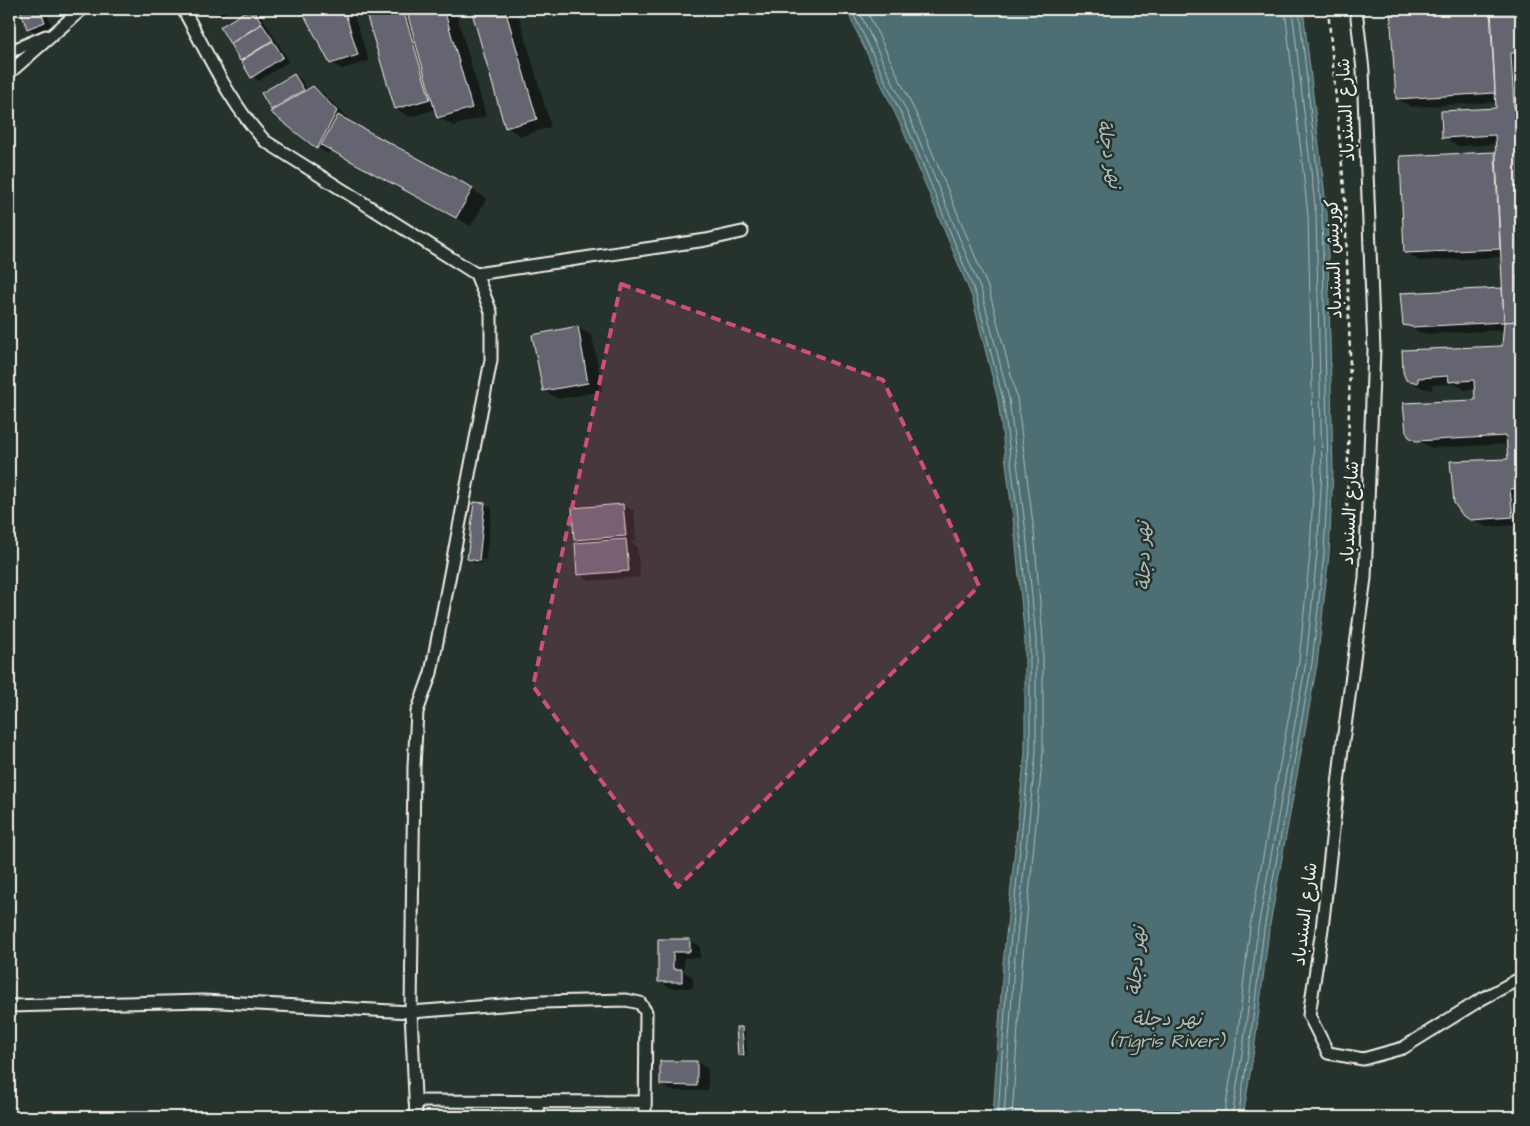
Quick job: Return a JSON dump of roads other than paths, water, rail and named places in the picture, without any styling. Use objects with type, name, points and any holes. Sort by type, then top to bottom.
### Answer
[{"type":"street","points":[[9,73],[82,9]]},
{"type":"street","points":[[183,9],[238,107],[251,126],[266,141],[476,274],[491,312],[491,360],[430,674],[417,712],[414,766],[412,1012],[416,1117]]},
{"type":"street","name":"شارع السندباد","points":[[1356,9],[1363,70],[1374,350],[1368,520],[1365,578],[1342,749],[1322,929],[1309,1016],[1328,1053],[1363,1059],[1403,1048],[1480,1000],[1521,978]]},
{"type":"street","points":[[9,52],[56,32]]},
{"type":"street","points":[[476,274],[706,240],[742,232]]},
{"type":"street","points":[[9,1006],[203,1001],[412,1012],[541,1002],[626,1000],[640,1003],[646,1012],[645,1117]]},
{"type":"street","points":[[415,1100],[537,1103],[645,1102]]},
{"type":"street","points":[[537,1103],[538,1117]]},
{"type":"water","points":[[846,9],[1303,9],[1327,214],[1333,471],[1329,554],[1317,664],[1269,930],[1255,1043],[1243,1117],[993,1117],[1003,964],[1025,752],[1025,641],[1015,534],[998,400],[972,297],[902,128]]},
{"type":"water label","name":"نهر دجلة","points":[[1109,154]]},
{"type":"water label","name":"نهر دجلة","points":[[1144,556]]},
{"type":"water label","name":"نهر دجلة","points":[[1137,961]]},
{"type":"water label","name":"نهر دجلة (Tigris River)","points":[[1167,1030]]}]
